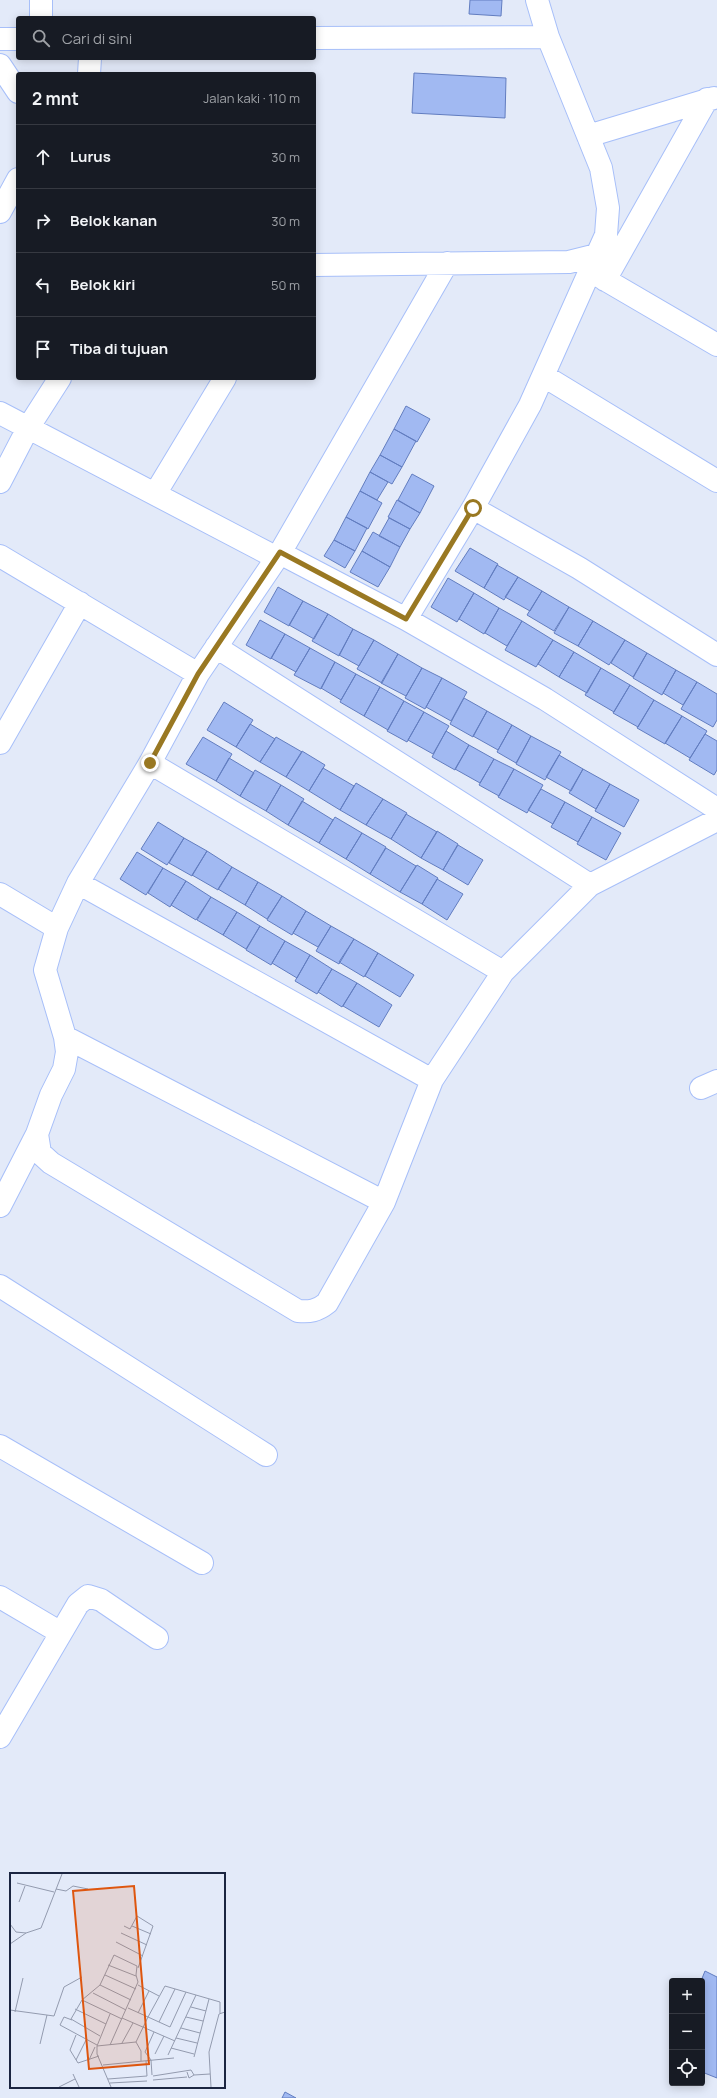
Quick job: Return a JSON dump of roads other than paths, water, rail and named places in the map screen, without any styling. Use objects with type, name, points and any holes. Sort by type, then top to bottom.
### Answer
[{"type":"street","points":[[41,0],[42,16]]},
{"type":"street","points":[[537,0],[548,37],[601,168],[608,208],[606,235],[598,269]]},
{"type":"street","points":[[316,38],[548,37]]},
{"type":"street","points":[[0,39],[16,39]]},
{"type":"street","points":[[89,72],[90,60]]},
{"type":"street","points":[[0,65],[16,89]]},
{"type":"street","points":[[588,136],[712,98]]},
{"type":"street","points":[[406,619],[473,508],[544,376],[598,269],[712,98]]},
{"type":"street","points":[[0,212],[16,183]]},
{"type":"street","points":[[316,265],[569,262],[598,269],[716,343]]},
{"type":"street","points":[[0,1206],[37,1134],[51,1095],[64,1069],[67,1052],[65,1037],[46,970],[57,928],[78,883],[150,763],[198,674],[279,555],[447,264]]},
{"type":"street","points":[[544,376],[717,481]]},
{"type":"street","points":[[0,482],[28,428],[59,380]]},
{"type":"street","points":[[155,494],[225,380]]},
{"type":"street","points":[[0,413],[155,494],[406,619],[545,699],[717,809]]},
{"type":"street","points":[[473,508],[579,568],[717,654]]},
{"type":"street","points":[[0,556],[198,674]]},
{"type":"street","points":[[0,743],[80,603]]},
{"type":"street","points":[[216,647],[590,886]]},
{"type":"street","points":[[150,763],[503,972]]},
{"type":"street","points":[[37,1134],[40,1153],[51,1163],[298,1310],[310,1312],[327,1303],[384,1202],[432,1080],[503,972],[590,886],[717,820]]},
{"type":"street","points":[[78,883],[432,1080]]},
{"type":"street","points":[[0,894],[57,928]]},
{"type":"street","points":[[65,1037],[384,1202]]},
{"type":"street","points":[[0,1286],[266,1455]]},
{"type":"street","points":[[0,1446],[202,1563]]},
{"type":"street","points":[[0,1737],[78,1604],[88,1596],[101,1600],[157,1638]]},
{"type":"street","points":[[0,1597],[62,1633]]}]
